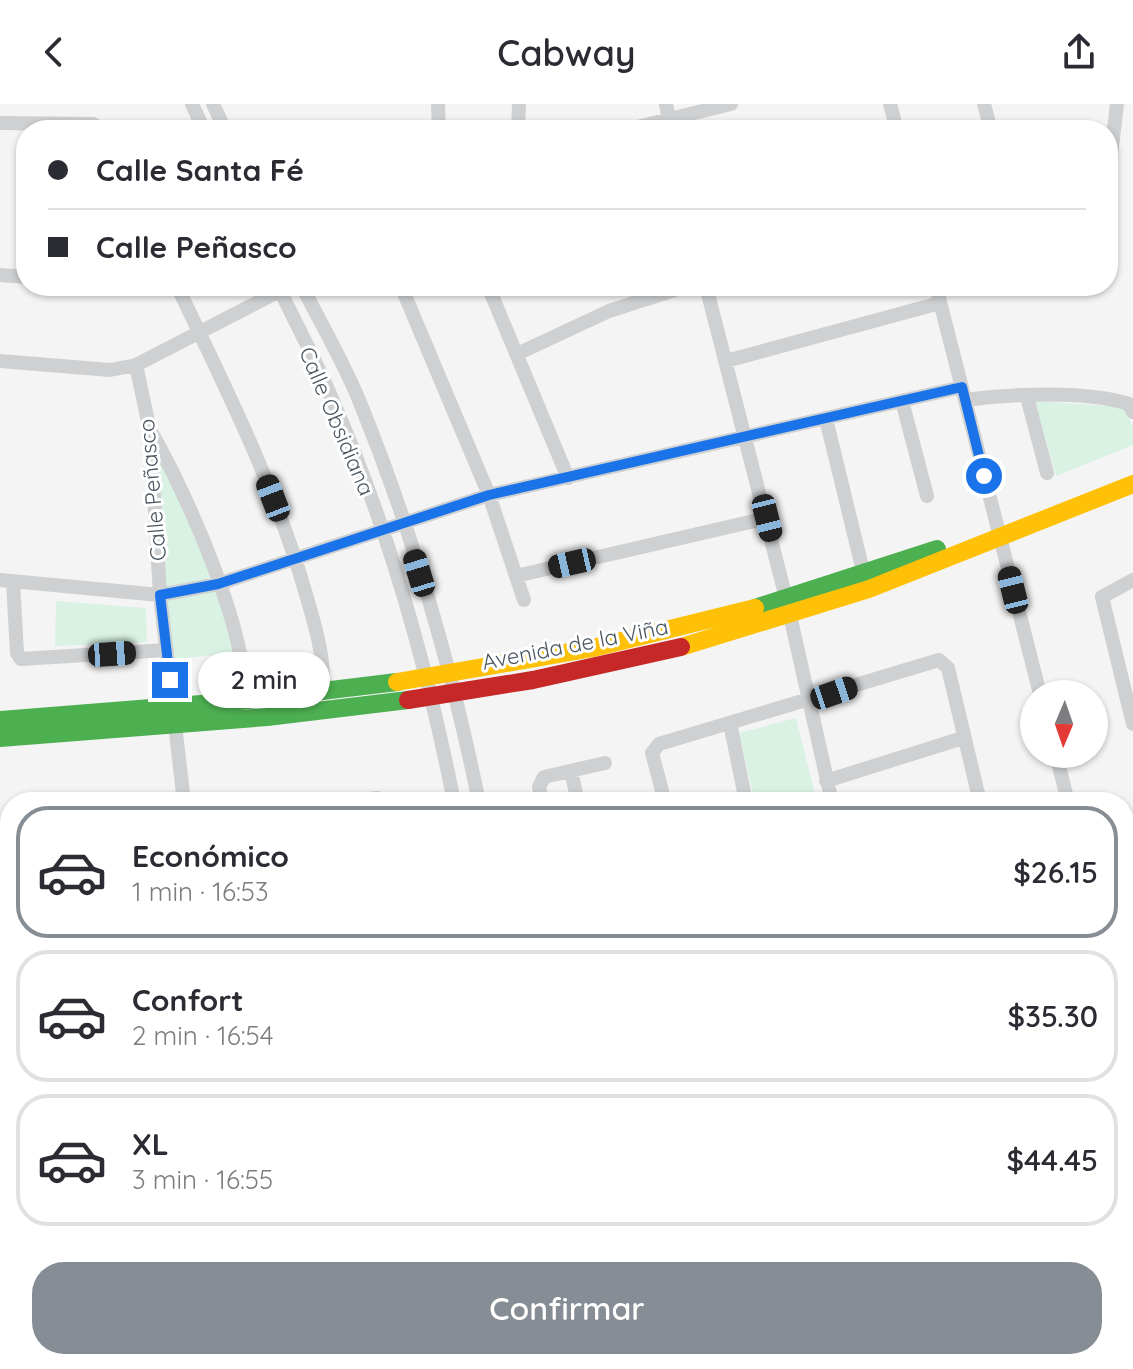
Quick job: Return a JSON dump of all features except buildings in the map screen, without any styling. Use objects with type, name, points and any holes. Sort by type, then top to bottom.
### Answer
[{"type":"street","points":[[668,118],[731,104]]},
{"type":"street","points":[[182,296],[251,439],[295,557],[323,660],[323,693]]},
{"type":"street","points":[[0,361],[110,370],[136,365],[267,296]]},
{"type":"street","name":"Calle Obsidiana","points":[[286,296],[333,401],[382,529],[429,688],[452,792]]},
{"type":"street","name":"Calle Obsidiana","points":[[307,296],[358,398],[404,521],[452,684],[477,792]]},
{"type":"street","points":[[405,296],[489,495],[524,600]]},
{"type":"street","points":[[492,296],[568,478]]},
{"type":"street","points":[[517,354],[609,311],[656,296]]},
{"type":"street","points":[[709,296],[767,518],[829,792]]},
{"type":"street","points":[[938,296],[1036,680]]},
{"type":"street","points":[[726,361],[940,303]]},
{"type":"street","name":"Calle Peñasco","points":[[136,365],[150,431],[160,595],[183,792]]},
{"type":"street","points":[[167,650],[21,659],[17,653],[6,581],[160,595],[218,584],[489,495],[902,401],[963,394],[1119,400],[1129,404],[1133,412]]},
{"type":"street","points":[[1027,397],[1047,473]]},
{"type":"street","points":[[902,401],[927,496]]},
{"type":"street","points":[[826,419],[864,575]]},
{"type":"street","points":[[150,431],[177,478],[218,584],[241,651],[246,701]]},
{"type":"street","name":"Avenida de la Viña","points":[[788,608],[864,575],[1133,484]]},
{"type":"street","points":[[516,576],[767,518]]},
{"type":"street","name":"Avenida de la Viña","points":[[0,738],[452,684],[872,589],[998,532]]},
{"type":"street","points":[[1133,580],[1102,597],[1126,674],[1133,724]]},
{"type":"street","points":[[662,792],[652,753],[654,748],[939,660],[948,668],[977,792]]},
{"type":"street","name":"Avenida de la Viña","points":[[0,720],[175,718],[246,701],[323,693],[429,688]]},
{"type":"street","points":[[730,723],[744,792]]},
{"type":"street","points":[[826,781],[963,738]]},
{"type":"street","points":[[540,792],[544,777],[605,763]]},
{"type":"street","points":[[1060,768],[1066,792]]},
{"type":"street","points":[[571,771],[576,792]]},
{"type":"green space","points":[[1035,401],[1124,407],[1133,427],[1133,445],[1056,476]]},
{"type":"green space","points":[[155,443],[213,581],[163,591]]},
{"type":"green space","points":[[215,586],[239,652],[172,660],[162,597]]},
{"type":"green space","points":[[56,601],[146,608],[147,642],[55,646]]},
{"type":"green space","points":[[796,718],[814,792],[753,792],[739,733]]},
{"type":"traffic: fast","points":[[755,608],[937,549]]},
{"type":"traffic: fast","points":[[0,720],[239,701],[397,682]]},
{"type":"traffic: fast","points":[[0,738],[267,717],[408,700]]},
{"type":"traffic: slow","points":[[681,647],[869,589],[1133,484]]},
{"type":"traffic: slow","points":[[397,682],[593,648],[755,608]]},
{"type":"traffic: jam","points":[[408,700],[533,680],[681,647]]},
{"type":"route","points":[[170,680],[160,595],[218,584],[489,495],[962,387],[984,476]]}]
